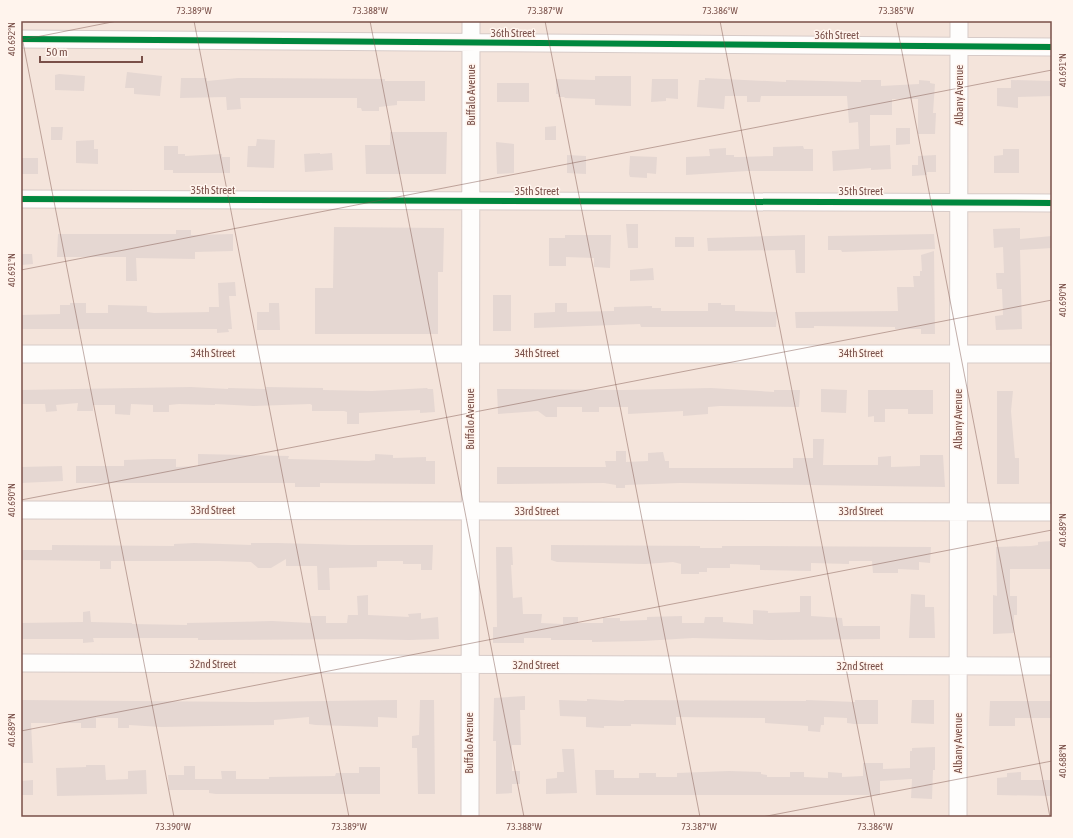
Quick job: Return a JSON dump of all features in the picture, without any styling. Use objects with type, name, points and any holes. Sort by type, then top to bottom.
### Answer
[{"type":"street","name":"Buffalo Avenue","points":[[470,817],[471,21]]},
{"type":"street","name":"Albany Avenue","points":[[958,817],[959,21]]},
{"type":"street","name":"36th Street","points":[[21,39],[1052,47]]},
{"type":"street","name":"35th Street","points":[[21,199],[1052,202]]},
{"type":"street","name":"34th Street","points":[[21,354],[1052,354]]},
{"type":"street","name":"33rd Street","points":[[21,510],[1052,512]]},
{"type":"street","name":"32nd Street","points":[[21,663],[1052,666]]},
{"type":"shaded area","points":[[21,21],[1052,21],[1052,817],[21,817]]},
{"type":"building","points":[[127,72],[162,76],[160,96],[134,94],[134,88],[125,88]]},
{"type":"building","points":[[55,75],[85,76],[84,91],[55,90]]},
{"type":"building","points":[[595,76],[631,76],[631,106],[595,105],[595,99],[564,98],[565,97],[558,97],[558,94],[556,94],[556,79],[595,80]]},
{"type":"building","points":[[181,78],[207,78],[207,81],[238,78],[385,79],[385,81],[425,81],[425,101],[397,101],[397,105],[379,107],[379,111],[362,111],[361,108],[357,108],[357,98],[240,98],[241,109],[227,110],[226,97],[180,98]]},
{"type":"building","points":[[705,78],[786,82],[786,80],[861,82],[861,80],[881,80],[881,86],[919,84],[919,80],[930,81],[930,83],[935,84],[933,113],[936,113],[935,134],[918,134],[918,99],[892,99],[892,115],[870,115],[870,146],[890,145],[891,169],[871,170],[871,168],[833,171],[832,151],[859,149],[858,122],[849,123],[847,96],[761,96],[760,102],[747,102],[747,96],[725,96],[724,109],[697,107],[699,80],[705,80]]},
{"type":"building","points":[[652,79],[678,79],[678,99],[666,98],[666,101],[651,102]]},
{"type":"building","points":[[1011,80],[1052,81],[1052,96],[1018,97],[1018,108],[997,106],[997,88],[1011,88]]},
{"type":"building","points":[[497,83],[529,83],[529,102],[497,102]]},
{"type":"building","points":[[556,126],[556,140],[545,140],[545,127]]},
{"type":"building","points":[[51,127],[63,127],[62,140],[51,140]]},
{"type":"building","points":[[896,128],[910,128],[910,144],[896,145]]},
{"type":"building","points":[[390,132],[447,132],[446,174],[366,174],[365,145],[390,145]]},
{"type":"building","points":[[257,139],[275,140],[274,168],[247,167],[248,146],[256,146]]},
{"type":"building","points":[[94,140],[94,149],[98,149],[98,164],[76,163],[76,141]]},
{"type":"building","points":[[496,142],[514,144],[514,173],[497,174]]},
{"type":"building","points":[[164,146],[178,146],[178,154],[185,154],[185,156],[222,154],[222,157],[230,157],[230,173],[173,173],[173,170],[164,170]]},
{"type":"building","points":[[803,146],[804,149],[813,149],[813,171],[747,171],[686,175],[686,157],[710,156],[709,149],[726,148],[726,155],[734,155],[734,157],[773,156],[773,147]]},
{"type":"building","points":[[1003,149],[1019,149],[1019,173],[994,173],[994,156],[1003,155]]},
{"type":"building","points":[[332,153],[333,170],[305,172],[304,154]]},
{"type":"building","points":[[567,155],[586,156],[586,174],[567,173]]},
{"type":"building","points":[[936,155],[936,172],[927,172],[927,175],[912,176],[912,165],[918,165],[918,156]]},
{"type":"building","points":[[630,156],[657,157],[656,174],[647,173],[647,178],[630,177]]},
{"type":"building","points":[[21,158],[38,158],[38,174],[21,174]]},
{"type":"building","points":[[626,224],[638,224],[638,248],[628,248]]},
{"type":"building","points":[[334,227],[444,228],[443,272],[438,272],[438,334],[315,334],[315,288],[333,288]]},
{"type":"building","points":[[1020,228],[1020,239],[1052,236],[1052,248],[1020,250],[1022,329],[996,330],[995,316],[1003,315],[1002,289],[997,289],[996,273],[1004,273],[1003,247],[994,248],[993,229]]},
{"type":"building","points":[[176,230],[191,230],[191,235],[233,234],[233,251],[195,252],[195,259],[136,258],[137,281],[126,281],[126,257],[57,257],[58,234],[176,234]]},
{"type":"building","points":[[934,234],[935,249],[842,252],[841,250],[828,250],[828,236]]},
{"type":"building","points":[[565,235],[611,235],[610,268],[594,267],[594,258],[566,257],[566,266],[549,266],[549,238],[565,238]]},
{"type":"building","points":[[805,235],[805,273],[796,273],[795,250],[708,251],[707,238]]},
{"type":"building","points":[[675,237],[694,237],[694,247],[675,247]]},
{"type":"building","points":[[934,251],[935,334],[921,334],[921,329],[895,329],[895,327],[814,326],[814,328],[796,328],[795,312],[898,311],[897,287],[914,287],[913,276],[920,276],[920,271],[922,271],[921,255]]},
{"type":"building","points":[[21,254],[32,254],[33,264],[21,265]]},
{"type":"building","points":[[653,268],[654,280],[630,281],[630,270]]},
{"type":"building","points":[[235,282],[236,296],[229,296],[232,329],[228,329],[229,332],[217,333],[217,329],[21,329],[21,315],[60,314],[60,305],[70,305],[70,303],[86,303],[86,313],[108,313],[108,305],[147,306],[147,312],[154,313],[209,312],[209,307],[219,307],[218,283]]},
{"type":"building","points":[[493,295],[511,295],[511,331],[493,331]]},
{"type":"building","points":[[269,303],[279,303],[280,330],[257,330],[257,312],[269,312]]},
{"type":"building","points":[[555,303],[567,303],[567,312],[614,311],[614,307],[652,306],[652,308],[661,308],[661,311],[708,311],[708,303],[721,303],[721,305],[735,305],[735,311],[777,312],[776,327],[641,327],[640,324],[534,328],[534,313],[555,312]]},
{"type":"building","points":[[191,387],[228,389],[266,389],[266,387],[323,388],[323,390],[372,391],[427,388],[433,389],[435,412],[420,413],[420,410],[359,413],[359,424],[347,424],[347,412],[312,411],[312,405],[310,404],[253,406],[179,404],[169,405],[169,412],[153,412],[153,405],[131,404],[130,415],[115,414],[115,405],[93,405],[93,411],[77,411],[78,403],[56,405],[57,411],[46,412],[45,404],[21,404],[21,390]]},
{"type":"building","points":[[711,388],[774,392],[774,390],[800,390],[799,407],[720,406],[708,407],[708,414],[683,416],[683,411],[628,414],[628,407],[599,407],[599,412],[582,412],[582,407],[557,407],[557,417],[546,417],[538,411],[498,414],[497,389],[623,390]]},
{"type":"building","points":[[821,389],[847,390],[846,413],[821,412]]},
{"type":"building","points":[[868,390],[933,390],[933,414],[908,414],[908,409],[885,409],[885,422],[874,422],[874,416],[868,417]]},
{"type":"building","points":[[997,391],[1013,391],[1011,411],[1015,458],[1019,458],[1019,484],[997,484]]},
{"type":"building","points":[[813,439],[824,439],[823,465],[878,465],[878,457],[891,456],[891,467],[920,466],[920,455],[943,455],[945,487],[680,483],[625,485],[625,488],[616,488],[616,485],[604,483],[497,484],[497,467],[606,467],[605,461],[616,461],[616,451],[626,451],[626,462],[648,461],[648,453],[663,452],[665,461],[669,461],[669,468],[793,468],[793,458],[813,458]]},
{"type":"building","points":[[198,454],[289,456],[288,459],[369,461],[375,460],[375,454],[393,455],[393,458],[426,457],[426,461],[435,461],[435,484],[320,483],[320,487],[295,487],[295,483],[76,483],[76,466],[124,466],[124,460],[176,459],[176,467],[198,466]]},
{"type":"building","points":[[62,466],[63,481],[21,483],[21,467]]},
{"type":"building","points":[[1052,541],[1052,569],[1010,569],[1010,596],[1017,596],[1017,615],[1014,615],[1014,633],[993,634],[993,595],[997,596],[996,547],[1031,546],[1038,545],[1038,542]]},
{"type":"building","points":[[194,543],[251,545],[251,543],[277,543],[433,545],[432,570],[421,570],[421,564],[403,564],[403,561],[377,561],[377,567],[329,568],[330,590],[318,590],[317,566],[286,566],[286,559],[271,568],[258,568],[251,562],[111,561],[111,569],[100,569],[100,561],[21,560],[21,550],[52,550],[52,545],[174,546],[174,544]]},
{"type":"building","points":[[551,545],[700,546],[700,548],[722,548],[722,546],[931,547],[930,563],[919,562],[919,570],[898,569],[898,573],[873,573],[872,561],[849,561],[849,564],[811,563],[811,571],[760,570],[760,565],[730,564],[730,568],[707,568],[707,572],[699,572],[699,574],[681,574],[681,564],[673,562],[645,564],[557,562],[551,560]]},
{"type":"building","points":[[496,547],[512,547],[513,565],[511,565],[513,598],[522,597],[523,614],[542,614],[541,623],[563,624],[563,617],[578,617],[578,623],[603,623],[603,618],[620,618],[620,621],[647,620],[647,617],[682,616],[682,623],[704,623],[705,617],[723,617],[723,622],[753,624],[753,610],[768,611],[768,613],[800,612],[800,596],[811,596],[811,616],[842,618],[843,626],[880,626],[880,639],[769,640],[693,638],[592,642],[592,640],[551,640],[551,638],[524,638],[524,643],[493,643],[493,627],[497,627]]},
{"type":"building","points":[[911,594],[925,595],[925,607],[934,607],[935,638],[909,638]]},
{"type":"building","points":[[368,595],[368,615],[409,617],[408,614],[421,613],[421,619],[438,617],[439,639],[198,640],[198,638],[93,638],[94,642],[83,643],[83,639],[21,639],[21,623],[83,622],[83,612],[90,611],[91,622],[132,624],[187,625],[187,623],[272,621],[311,623],[311,616],[326,616],[326,623],[347,623],[348,615],[358,615],[357,596]]},
{"type":"building","points":[[525,696],[525,710],[520,710],[521,745],[512,745],[512,771],[520,771],[520,784],[512,784],[512,793],[496,794],[496,741],[493,741],[494,698]]},
{"type":"building","points":[[587,699],[624,701],[806,700],[855,702],[855,700],[878,700],[878,724],[854,724],[847,723],[847,718],[824,717],[824,725],[821,725],[820,732],[808,731],[808,726],[765,723],[765,718],[676,717],[676,725],[631,724],[631,726],[604,726],[604,728],[586,727],[586,717],[560,716],[559,700],[587,701]]},
{"type":"building","points":[[21,700],[252,702],[397,700],[397,718],[378,717],[378,727],[309,724],[309,717],[274,720],[274,725],[161,727],[129,725],[129,728],[118,728],[118,718],[96,718],[96,728],[81,728],[81,723],[31,723],[33,763],[23,763]]},
{"type":"building","points":[[420,700],[434,700],[435,794],[418,794],[417,748],[412,748],[412,736],[419,735]]},
{"type":"building","points":[[912,700],[934,700],[934,724],[911,723]]},
{"type":"building","points":[[990,701],[1052,701],[1052,718],[1015,718],[1015,726],[989,726]]},
{"type":"building","points":[[935,747],[935,770],[933,770],[932,799],[911,798],[912,779],[880,781],[880,795],[596,795],[595,770],[614,770],[614,778],[639,778],[639,773],[656,773],[656,777],[677,777],[677,773],[729,771],[761,772],[761,774],[767,775],[767,777],[790,777],[790,772],[804,772],[804,777],[828,778],[828,772],[842,773],[842,777],[863,776],[863,763],[883,763],[883,769],[910,768],[910,751],[912,751],[912,748]]},
{"type":"building","points":[[562,749],[574,749],[577,793],[546,794],[546,779],[557,778],[557,772],[564,772]]},
{"type":"building","points":[[86,765],[105,765],[106,780],[128,779],[128,771],[146,770],[147,794],[57,796],[56,768],[86,767]]},
{"type":"building","points":[[184,766],[195,766],[195,779],[222,779],[221,771],[236,771],[236,779],[269,779],[269,777],[335,776],[336,773],[359,773],[359,767],[380,767],[380,794],[216,794],[209,793],[209,790],[169,790],[168,775],[184,775]]},
{"type":"building","points":[[1021,772],[1021,780],[1052,780],[1052,796],[997,795],[997,778],[1007,777],[1007,773]]},
{"type":"building","points":[[33,780],[33,795],[21,795],[21,781]]},
{"type":"cycle path","points":[[21,39],[1052,47]]},
{"type":"cycle path","points":[[21,199],[1052,203]]}]
